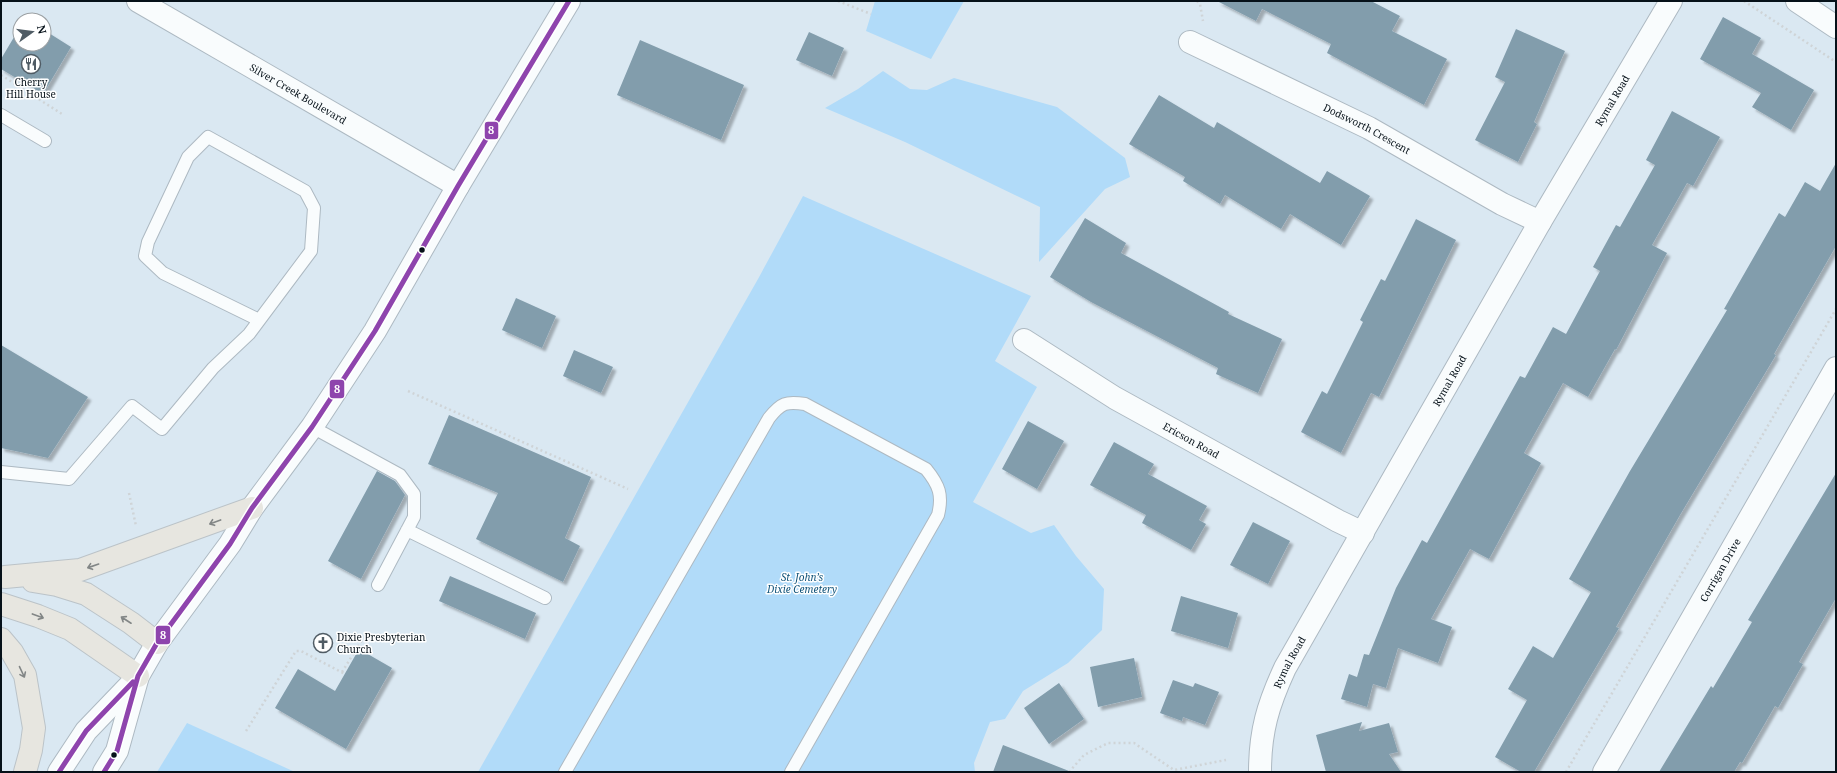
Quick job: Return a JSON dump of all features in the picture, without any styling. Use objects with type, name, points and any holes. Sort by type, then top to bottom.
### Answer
[{"type":"main road","points":[[3,577],[80,570],[252,508]]},
{"type":"main road","points":[[3,577],[57,585],[86,594],[131,623],[157,643]]},
{"type":"main road","points":[[1,604],[38,616],[70,629],[138,676]]},
{"type":"main road","points":[[1,639],[12,652],[25,675],[34,728],[31,750],[25,772]]},
{"type":"street","name":"Silver Creek Boulevard","points":[[138,1],[458,186]]},
{"type":"street","points":[[59,772],[86,731],[138,676],[157,643],[230,544],[252,508],[312,427],[375,331],[458,186],[569,1]]},
{"type":"street","name":"Rymal Road","points":[[1260,772],[1260,745],[1273,694],[1312,619],[1363,533],[1540,222],[1671,1]]},
{"type":"street","points":[[1797,1],[1836,26]]},
{"type":"street","name":"Dodsworth Crescent","points":[[1190,42],[1369,128],[1502,204],[1540,222]]},
{"type":"street","name":"Ericson Road","points":[[1024,340],[1115,398],[1338,522],[1363,533]]},
{"type":"street","name":"Corrigan Drive","points":[[1604,772],[1836,368]]},
{"type":"street","points":[[104,772],[117,751],[138,676]]},
{"type":"lane","points":[[1,115],[45,141]]},
{"type":"lane","points":[[1,472],[69,479],[132,406],[162,428],[213,368],[249,334],[311,251],[314,208],[305,191],[208,137],[188,157],[148,242],[145,256],[163,273],[259,320]]},
{"type":"lane","points":[[565,772],[769,418],[779,407],[791,401],[805,404],[926,469],[935,480],[941,502],[938,515],[791,772]]},
{"type":"lane","points":[[312,427],[400,475],[414,494],[414,517],[378,585]]},
{"type":"lane","points":[[407,530],[545,598]]},
{"type":"path","points":[[838,1],[871,14]]},
{"type":"path","points":[[1197,1],[1200,4],[1203,21]]},
{"type":"path","points":[[1744,1],[1836,62]]},
{"type":"path","points":[[1,74],[62,114]]},
{"type":"path","points":[[1566,772],[1836,308]]},
{"type":"path","points":[[408,391],[628,489]]},
{"type":"path","points":[[129,494],[138,533]]},
{"type":"path","points":[[246,731],[296,651],[306,653],[344,673],[362,640]]},
{"type":"path","points":[[1069,772],[1084,755],[1108,743],[1134,743],[1174,770],[1226,760]]},
{"type":"green space","points":[[875,1],[964,1],[931,59],[866,31]]},
{"type":"green space","points":[[883,71],[910,89],[927,90],[954,78],[1057,107],[1125,158],[1130,177],[1105,189],[1039,262],[1040,207],[905,142],[825,108],[858,89]]},
{"type":"green space","name":"St. John’s Dixie Cemetery","points":[[803,196],[1031,296],[995,361],[1037,387],[973,502],[1031,533],[1054,525],[1076,556],[1104,589],[1102,630],[1068,663],[1023,691],[1005,719],[990,722],[974,763],[975,772],[478,772],[758,279]]},
{"type":"green space","points":[[187,723],[295,772],[157,772]]},
{"type":"building","points":[[1217,1],[1371,1],[1400,16],[1392,31],[1447,59],[1424,105],[1327,53],[1331,44],[1262,9],[1256,21]]},
{"type":"building","points":[[1723,17],[1761,38],[1752,54],[1814,90],[1791,130],[1752,107],[1761,93],[1700,59]]},
{"type":"building","points":[[1516,29],[1565,51],[1534,122],[1537,124],[1518,162],[1475,140],[1505,82],[1495,77]]},
{"type":"building","points":[[809,32],[844,48],[832,76],[796,60]]},
{"type":"building","name":"Cherry Hill House","points":[[52,35],[71,47],[43,94],[1,69],[1,59],[12,40],[12,52],[52,52]]},
{"type":"building","points":[[640,40],[744,85],[721,140],[617,95]]},
{"type":"building","points":[[1159,95],[1214,128],[1217,122],[1320,183],[1327,171],[1370,196],[1341,245],[1290,214],[1281,229],[1225,195],[1220,204],[1183,181],[1185,177],[1129,144]]},
{"type":"building","points":[[1672,111],[1720,137],[1693,186],[1687,183],[1652,245],[1667,253],[1616,350],[1615,349],[1588,397],[1563,383],[1524,453],[1541,463],[1489,559],[1470,549],[1431,619],[1452,627],[1438,663],[1398,648],[1386,688],[1373,684],[1367,707],[1341,699],[1349,674],[1357,677],[1364,654],[1369,655],[1396,588],[1422,540],[1427,543],[1520,376],[1525,378],[1553,327],[1566,334],[1600,271],[1593,267],[1616,225],[1620,227],[1655,165],[1646,160]]},
{"type":"building","points":[[1836,163],[1836,246],[1774,354],[1776,355],[1680,515],[1616,627],[1619,628],[1534,772],[1521,772],[1495,757],[1527,700],[1508,689],[1533,646],[1553,658],[1591,592],[1569,579],[1630,471],[1727,310],[1724,309],[1779,213],[1785,217],[1805,182],[1820,191]]},
{"type":"building","points":[[1085,218],[1126,243],[1121,253],[1229,312],[1228,314],[1282,339],[1258,393],[1216,374],[1218,368],[1091,302],[1050,277]]},
{"type":"building","points":[[1416,219],[1456,240],[1379,397],[1371,393],[1341,453],[1301,432],[1322,391],[1327,394],[1363,322],[1360,320],[1381,279],[1385,281]]},
{"type":"building","points":[[516,298],[556,316],[542,348],[502,330]]},
{"type":"building","points":[[1,345],[88,397],[48,458],[1,448]]},
{"type":"building","points":[[574,350],[613,367],[601,393],[563,376]]},
{"type":"building","points":[[449,415],[591,477],[565,538],[580,546],[563,582],[476,539],[498,493],[428,464]]},
{"type":"building","points":[[1028,421],[1064,441],[1037,489],[1002,469]]},
{"type":"building","points":[[1114,442],[1154,464],[1148,474],[1207,506],[1199,520],[1206,524],[1191,550],[1142,523],[1146,515],[1090,485]]},
{"type":"building","points":[[377,471],[395,481],[405,495],[361,579],[328,561]]},
{"type":"building","points":[[1836,473],[1836,598],[1799,662],[1803,664],[1778,708],[1775,706],[1742,763],[1740,762],[1734,772],[1659,772],[1711,686],[1713,688],[1752,622],[1748,620]]},
{"type":"building","points":[[1253,522],[1290,541],[1268,584],[1230,565]]},
{"type":"building","points":[[450,576],[536,613],[525,639],[439,601]]},
{"type":"building","points":[[1181,596],[1238,613],[1228,648],[1171,631]]},
{"type":"building","name":"Dixie Presbyterian Church","points":[[359,649],[392,668],[346,749],[275,708],[298,669],[335,691]]},
{"type":"building","points":[[1134,658],[1142,697],[1098,707],[1090,667]]},
{"type":"building","points":[[1173,680],[1193,687],[1195,683],[1219,692],[1205,725],[1183,717],[1182,721],[1160,713]]},
{"type":"building","points":[[1059,683],[1084,719],[1049,744],[1024,708]]},
{"type":"building","points":[[1362,722],[1359,731],[1389,723],[1398,752],[1389,754],[1401,772],[1326,772],[1316,735]]},
{"type":"building","points":[[1003,745],[1069,771],[993,772]]},
{"type":"transit line","name":"8","points":[[104,772],[117,751],[138,676],[157,643],[230,544],[252,508],[312,427],[375,331],[458,186],[569,1]]},
{"type":"transit line","name":"8","points":[[59,772],[86,731],[133,682]]},
{"type":"place","name":"Cherry Hill House","points":[[31,64]]},
{"type":"place","name":"Dixie Presbyterian Church","points":[[323,643]]}]
